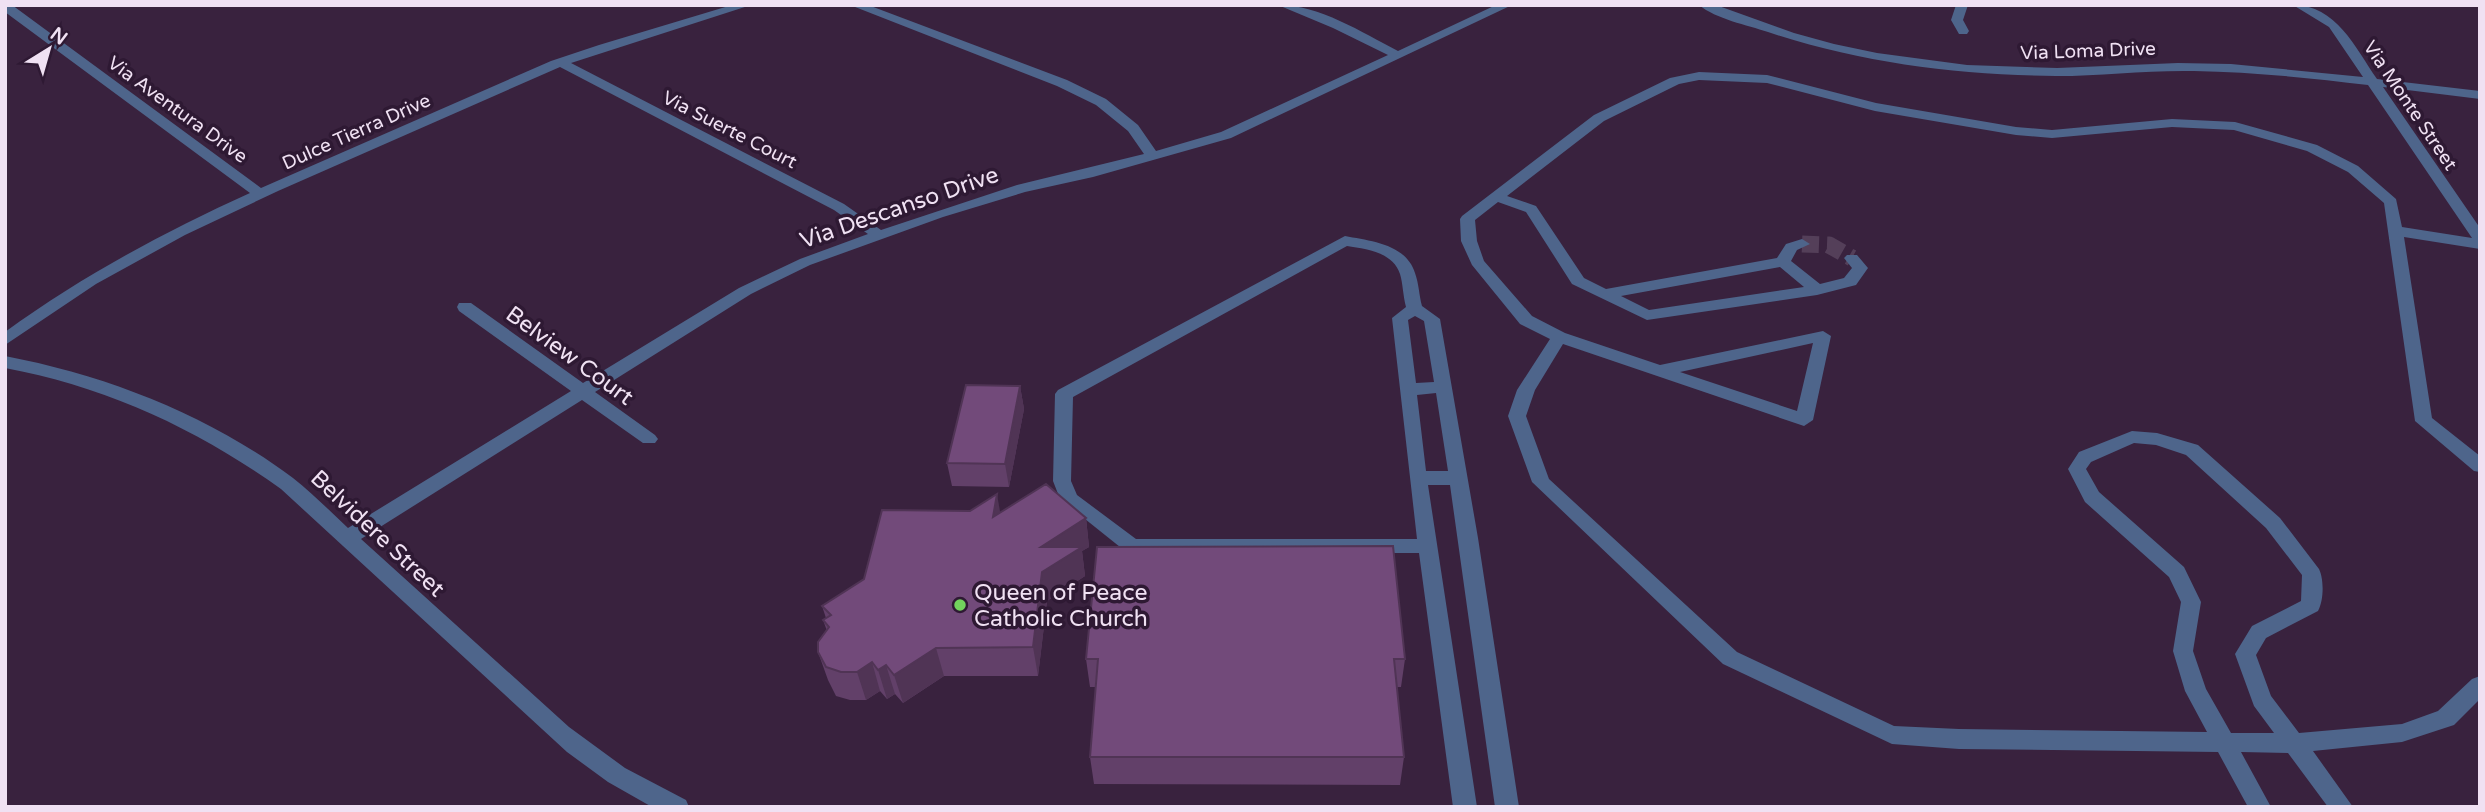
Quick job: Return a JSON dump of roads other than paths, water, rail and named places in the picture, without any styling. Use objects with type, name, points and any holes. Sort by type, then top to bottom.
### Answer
[{"type":"street","name":"Dulce Tierra Drive","points":[[5,340],[33,318],[116,264],[159,240],[259,193],[562,63],[745,5]]},
{"type":"street","points":[[856,5],[1062,83],[1101,102],[1133,128],[1153,157]]},
{"type":"street","name":"Via Descanso Drive","points":[[347,538],[745,291],[805,262],[877,234],[1022,188],[1153,157],[1249,126],[1506,5]]},
{"type":"street","name":"Via Loma Drive","points":[[1705,5],[1759,26],[1825,45],[1891,59],[1945,66],[1992,71],[2057,72],[2149,67],[2221,67],[2480,95]]},
{"type":"street","points":[[1962,5],[1957,20],[1963,30]]},
{"type":"street","name":"Via Monte Street","points":[[2299,5],[2325,17],[2333,24],[2480,241]]},
{"type":"street","name":"Via Aventura Drive","points":[[5,6],[259,193]]},
{"type":"street","points":[[1291,6],[1337,24],[1397,55]]},
{"type":"street","name":"Via Suerte Court","points":[[562,63],[839,207],[877,234]]},
{"type":"street","points":[[1658,371],[1823,336],[1804,420],[1658,371],[1559,337],[1526,320],[1477,262],[1469,241],[1467,219],[1599,118],[1675,81],[1699,76],[1767,79],[1875,107],[2016,131],[2052,134],[2172,123],[2235,126],[2312,148],[2353,169],[2391,202],[2424,421],[2480,466]]},
{"type":"street","points":[[1497,197],[1531,209],[1578,281],[1647,315],[1817,290],[1850,282],[1860,268],[1852,258]]},
{"type":"street","points":[[2396,231],[2480,241]]},
{"type":"street","points":[[1427,546],[1132,546],[1069,499],[1062,481],[1065,394],[1345,241],[1373,246],[1394,254],[1406,269],[1415,309],[1432,319],[1507,807]]},
{"type":"street","points":[[1783,262],[1791,247],[1802,244]]},
{"type":"street","points":[[1604,294],[1783,262],[1817,290]]},
{"type":"street","name":"Belview Court","points":[[465,307],[649,439]]},
{"type":"street","points":[[1415,309],[1400,318],[1427,546],[1465,807]]},
{"type":"street","points":[[1559,337],[1526,390],[1517,416],[1541,482],[1730,658],[1892,735],[1959,739],[2223,740],[2294,743],[2402,733],[2446,718],[2480,685]]},
{"type":"street","name":"Belvidere Street","points":[[5,362],[111,390],[191,423],[272,471],[561,734],[605,769],[658,799],[678,807]]},
{"type":"street","points":[[1408,390],[1443,387]]},
{"type":"street","points":[[2260,807],[2196,691],[2183,651],[2192,602],[2178,572],[2092,498],[2077,469],[2085,457],[2132,437],[2157,439],[2192,450],[2273,523],[2312,574],[2311,605],[2259,632],[2245,654],[2262,701],[2342,807]]},
{"type":"street","points":[[1418,478],[1458,478]]},
{"type":"tunnel","points":[[1802,244],[1829,245],[1852,258]]},
{"type":"place","name":"Queen of Peace Catholic Church","points":[[960,605]]}]
